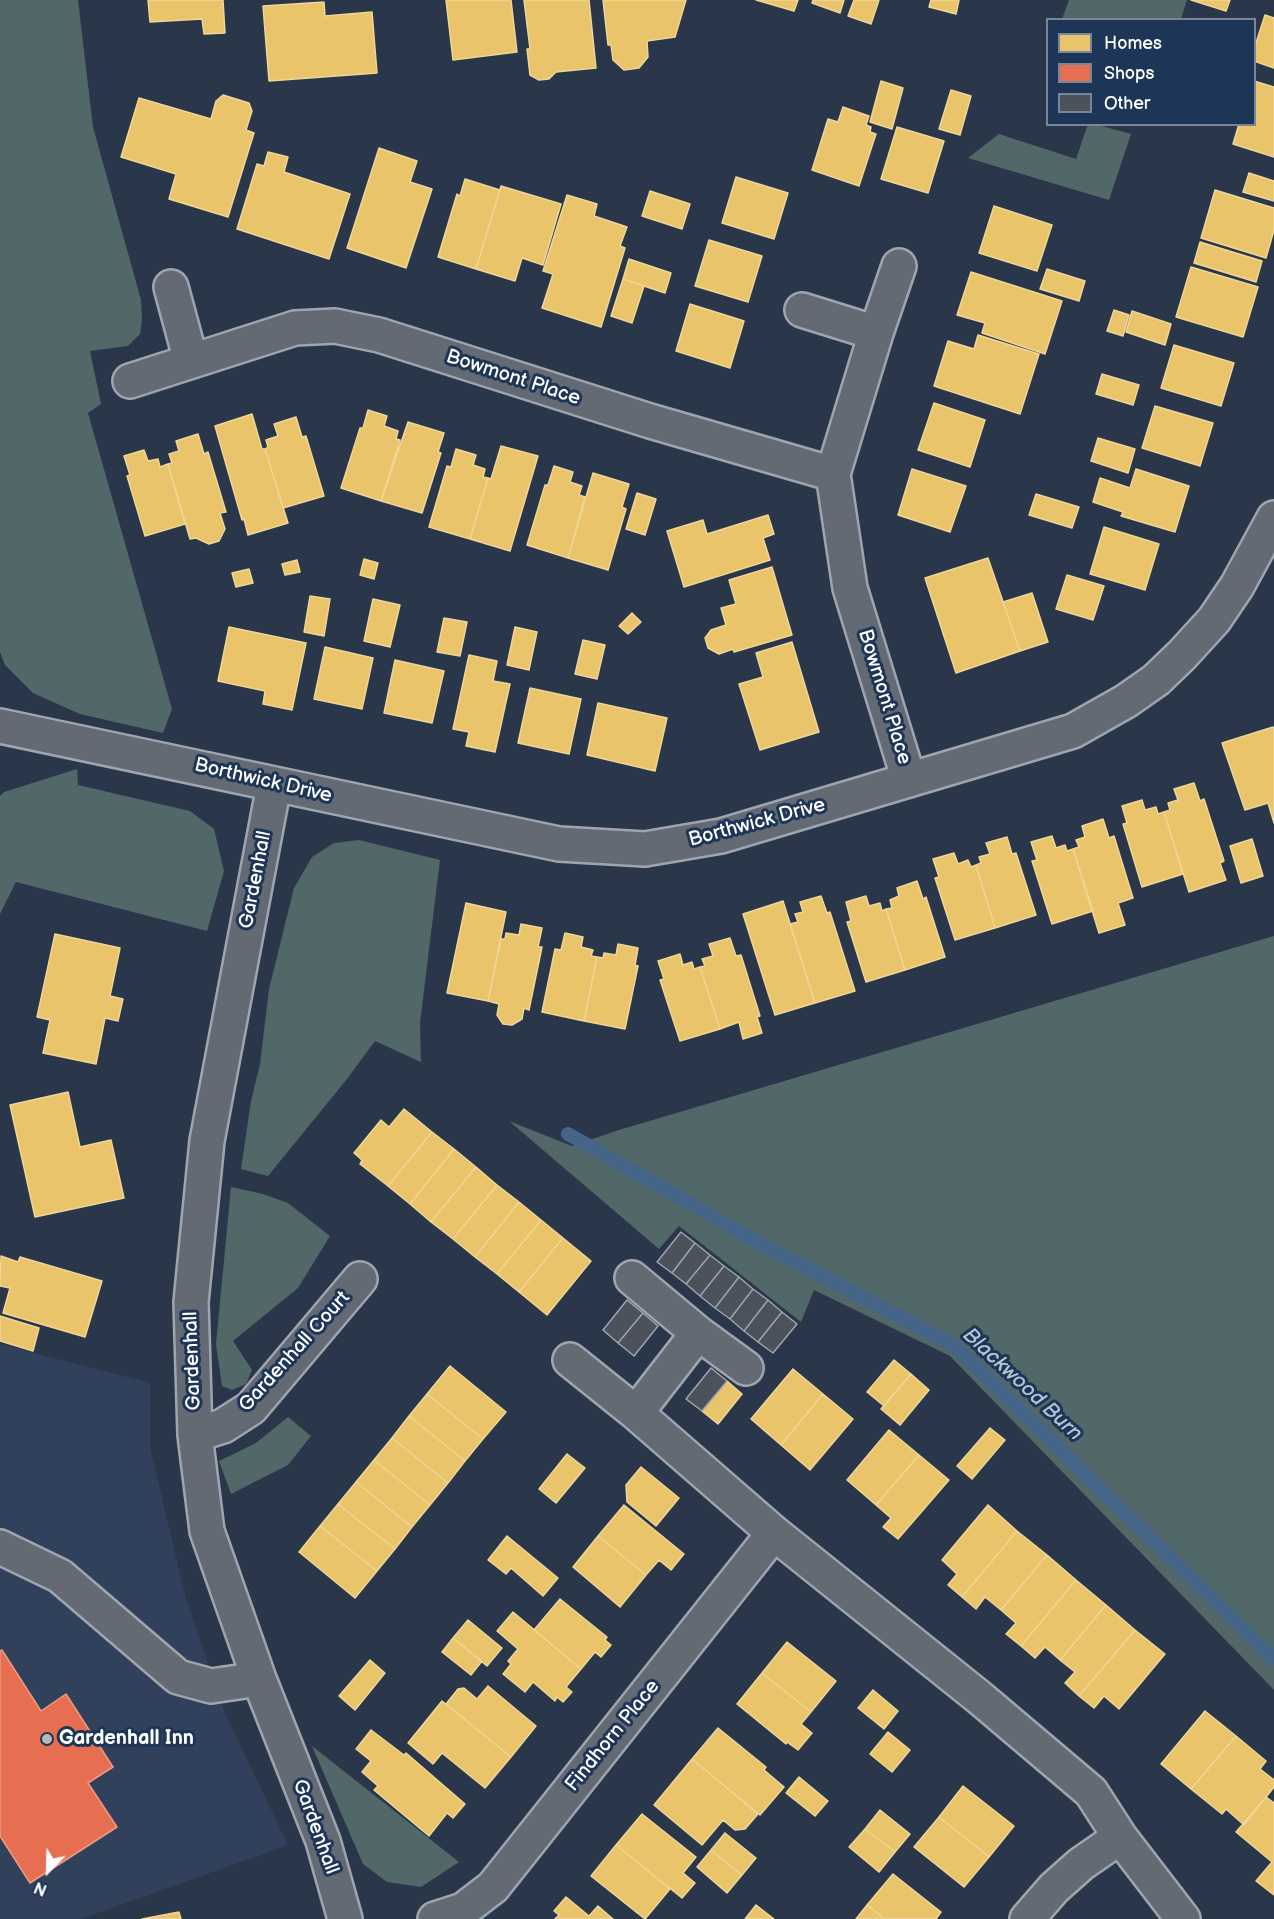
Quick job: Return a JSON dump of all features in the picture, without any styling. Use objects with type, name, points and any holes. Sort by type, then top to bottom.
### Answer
[{"type":"street","name":"Bowmont Place","points":[[899,266],[833,474],[850,588],[909,780]]},
{"type":"street","points":[[171,287],[191,361]]},
{"type":"street","points":[[802,310],[876,333]]},
{"type":"street","name":"Bowmont Place","points":[[130,381],[295,328],[335,326],[379,335],[651,421],[833,474]]},
{"type":"street","name":"Borthwick Drive","points":[[0,726],[559,844],[645,849],[721,837],[1073,731],[1156,680],[1214,620],[1237,586],[1274,518]]},
{"type":"street","name":"Gardenhall","points":[[274,785],[207,1141],[191,1302],[195,1435],[207,1531],[259,1679],[323,1840],[345,1919]]},
{"type":"street","points":[[632,1278],[698,1333],[746,1368]]},
{"type":"street","name":"Gardenhall Court","points":[[195,1435],[223,1426],[251,1408],[360,1279]]},
{"type":"street","points":[[636,1413],[698,1333]]},
{"type":"street","points":[[570,1360],[636,1413],[774,1533],[980,1698],[1091,1792],[1120,1837],[1183,1919]]},
{"type":"street","name":"Findhorn Place","points":[[435,1919],[463,1910],[493,1887],[774,1533]]},
{"type":"street","points":[[0,1547],[60,1576],[178,1677],[211,1686],[259,1679]]},
{"type":"street","points":[[1027,1919],[1054,1888],[1081,1864],[1120,1837]]},
{"type":"shaded area","points":[[0,1344],[150,1383],[150,1448],[186,1599],[227,1718],[288,1845],[81,1919],[0,1919]]},
{"type":"green space","points":[[0,0],[78,0],[93,127],[141,300],[142,320],[140,334],[128,346],[90,351],[101,404],[88,413],[172,709],[163,733],[80,714],[33,693],[5,665],[0,652]]},
{"type":"green space","points":[[1069,0],[1187,0],[1181,18],[1062,18]]},
{"type":"green space","points":[[1087,126],[1102,126],[1131,134],[1109,200],[968,158],[999,134],[1076,159]]},
{"type":"green space","points":[[77,769],[78,785],[190,811],[214,829],[224,871],[207,931],[16,882],[0,914],[0,796],[4,792]]},
{"type":"green space","points":[[359,840],[440,860],[420,1023],[421,1062],[375,1041],[268,1176],[241,1169],[251,1101],[260,1064],[269,989],[294,888],[312,857],[334,843]]},
{"type":"green space","points":[[1274,936],[1274,1690],[950,1356],[814,1290],[801,1322],[679,1226],[659,1249],[509,1121],[572,1146],[619,1130]]},
{"type":"green space","points":[[231,1187],[263,1194],[288,1203],[330,1236],[298,1288],[233,1341],[252,1370],[246,1384],[232,1390],[222,1386],[216,1344]]},
{"type":"green space","points":[[288,1417],[311,1436],[288,1465],[231,1494],[219,1461],[256,1443]]},
{"type":"green space","points":[[312,1746],[459,1862],[421,1887],[387,1882],[363,1864]]},
{"type":"building: Homes","points":[[148,0],[223,0],[225,33],[204,34],[202,19],[150,22]]},
{"type":"building: Homes","points":[[446,0],[511,0],[517,52],[453,60]]},
{"type":"building: Homes","points":[[524,0],[589,0],[596,68],[556,72],[549,79],[539,80],[530,75],[527,49],[530,49]]},
{"type":"building: Homes","points":[[603,0],[686,0],[675,37],[647,41],[648,57],[639,68],[624,70],[613,60],[611,45],[608,45]]},
{"type":"building: Homes","points":[[756,0],[798,0],[794,11]]},
{"type":"building: Homes","points":[[813,0],[844,0],[840,13],[812,3]]},
{"type":"building: Homes","points":[[854,0],[879,0],[871,24],[848,16]]},
{"type":"building: Homes","points":[[931,0],[959,0],[956,14],[929,7]]},
{"type":"building: Homes","points":[[1191,0],[1230,0],[1226,11]]},
{"type":"building: Homes","points":[[324,2],[325,16],[372,12],[377,73],[269,81],[263,6]]},
{"type":"building: Homes","points":[[1265,15],[1274,18],[1274,68],[1256,62],[1256,43]]},
{"type":"building: Homes","points":[[881,81],[903,88],[892,129],[870,122]]},
{"type":"building: Homes","points":[[1256,82],[1274,87],[1274,157],[1233,144],[1238,126],[1256,126]]},
{"type":"building: Homes","points":[[951,90],[971,96],[960,135],[939,129]]},
{"type":"building: Homes","points":[[223,95],[249,103],[252,111],[246,130],[254,133],[228,217],[169,199],[176,174],[121,157],[139,98],[211,119],[216,101]]},
{"type":"building: Homes","points":[[843,107],[869,116],[866,125],[871,127],[870,132],[876,134],[859,186],[812,170],[828,119],[838,122]]},
{"type":"building: Homes","points":[[897,127],[944,141],[928,193],[881,179]]},
{"type":"building: Homes","points":[[379,148],[417,161],[410,182],[432,189],[406,268],[347,248]]},
{"type":"building: Homes","points":[[268,152],[288,157],[284,172],[350,194],[329,259],[237,229],[257,164],[264,166]]},
{"type":"building: Homes","points":[[1249,173],[1274,181],[1274,201],[1243,192]]},
{"type":"building: Homes","points":[[736,177],[788,193],[774,239],[722,223]]},
{"type":"building: Homes","points":[[465,179],[500,190],[476,269],[438,257],[457,194],[460,196]]},
{"type":"building: Homes","points":[[501,186],[561,204],[543,265],[522,258],[515,281],[476,269]]},
{"type":"building: Homes","points":[[1215,190],[1274,208],[1274,230],[1266,258],[1201,238]]},
{"type":"building: Homes","points":[[650,191],[690,204],[682,229],[642,216]]},
{"type":"building: Homes","points":[[567,195],[597,204],[594,216],[627,227],[620,246],[625,248],[601,327],[542,308],[553,274],[543,271]]},
{"type":"building: Homes","points":[[994,206],[1052,225],[1037,271],[979,253]]},
{"type":"building: Homes","points":[[709,240],[762,256],[748,302],[695,286]]},
{"type":"building: Homes","points":[[1200,242],[1262,261],[1256,282],[1194,263]]},
{"type":"building: Homes","points":[[629,259],[671,273],[665,293],[623,279]]},
{"type":"building: Homes","points":[[1191,267],[1258,287],[1243,337],[1176,317]]},
{"type":"building: Homes","points":[[1047,269],[1085,281],[1079,301],[1040,289]]},
{"type":"building: Homes","points":[[971,272],[1062,301],[1045,354],[982,333],[985,323],[957,315]]},
{"type":"building: Homes","points":[[623,279],[644,286],[632,323],[611,316]]},
{"type":"building: Homes","points":[[690,304],[744,321],[730,368],[676,351]]},
{"type":"building: Homes","points":[[1114,310],[1129,315],[1123,336],[1107,331]]},
{"type":"building: Homes","points":[[1132,311],[1171,324],[1165,345],[1126,332]]},
{"type":"building: Homes","points":[[978,335],[1039,354],[1020,414],[934,386],[948,341],[974,349]]},
{"type":"building: Homes","points":[[1174,345],[1234,363],[1221,406],[1161,388]]},
{"type":"building: Homes","points":[[1102,374],[1139,385],[1133,405],[1096,394]]},
{"type":"building: Homes","points":[[934,403],[985,420],[970,467],[918,450]]},
{"type":"building: Homes","points":[[1155,406],[1213,423],[1200,466],[1142,448]]},
{"type":"building: Homes","points":[[368,410],[387,416],[384,426],[398,431],[396,439],[400,440],[381,501],[341,488]]},
{"type":"building: Homes","points":[[252,414],[288,523],[248,535],[215,426]]},
{"type":"building: Homes","points":[[296,417],[302,437],[306,436],[324,496],[283,508],[265,449],[268,447],[266,440],[278,436],[274,424]]},
{"type":"building: Homes","points":[[408,422],[444,433],[438,452],[441,453],[422,513],[381,501]]},
{"type":"building: Homes","points":[[198,434],[204,454],[208,452],[226,512],[220,513],[225,529],[219,541],[209,544],[196,538],[190,539],[168,464],[172,463],[169,454],[179,451],[176,441]]},
{"type":"building: Homes","points":[[1098,438],[1135,449],[1128,473],[1091,461]]},
{"type":"building: Homes","points":[[501,446],[538,456],[510,551],[470,539],[488,478],[491,479]]},
{"type":"building: Homes","points":[[456,449],[476,455],[473,465],[485,469],[483,477],[488,478],[470,539],[429,527],[447,466],[451,467]]},
{"type":"building: Homes","points":[[144,450],[148,461],[158,459],[160,467],[168,464],[185,524],[145,536],[127,476],[130,475],[124,456]]},
{"type":"building: Homes","points":[[554,466],[573,472],[570,482],[582,486],[579,495],[585,497],[568,558],[527,545],[545,485],[548,485]]},
{"type":"building: Homes","points":[[912,469],[966,486],[950,532],[898,515]]},
{"type":"building: Homes","points":[[1136,469],[1189,486],[1175,532],[1121,516],[1123,512],[1093,502],[1100,478],[1130,488]]},
{"type":"building: Homes","points":[[593,473],[629,484],[622,507],[626,509],[608,570],[568,558]]},
{"type":"building: Homes","points":[[637,493],[656,499],[645,535],[626,529]]},
{"type":"building: Homes","points":[[1036,494],[1079,507],[1072,528],[1029,515]]},
{"type":"building: Homes","points":[[768,515],[774,534],[763,538],[770,560],[684,587],[667,531],[703,520],[707,534]]},
{"type":"building: Homes","points":[[1104,527],[1159,544],[1145,590],[1090,574]]},
{"type":"building: Homes","points":[[988,558],[1020,651],[956,673],[925,578]]},
{"type":"building: Homes","points":[[364,559],[378,563],[374,579],[360,575]]},
{"type":"building: Homes","points":[[297,560],[300,572],[285,575],[282,564]]},
{"type":"building: Homes","points":[[772,567],[792,635],[734,652],[733,649],[719,654],[708,648],[705,638],[711,630],[726,625],[721,608],[736,604],[729,580]]},
{"type":"building: Homes","points":[[249,569],[253,583],[236,587],[232,573]]},
{"type":"building: Homes","points":[[1067,575],[1104,586],[1093,620],[1056,609]]},
{"type":"building: Homes","points":[[1032,593],[1048,642],[1020,651],[1003,602]]},
{"type":"building: Homes","points":[[310,596],[330,599],[324,636],[304,632]]},
{"type":"building: Homes","points":[[373,599],[400,605],[390,647],[364,641]]},
{"type":"building: Homes","points":[[632,613],[641,622],[628,634],[619,626]]},
{"type":"building: Homes","points":[[444,618],[467,622],[460,656],[437,652]]},
{"type":"building: Homes","points":[[229,627],[306,643],[292,710],[263,704],[265,691],[218,681]]},
{"type":"building: Homes","points":[[515,627],[537,632],[529,670],[507,665]]},
{"type":"building: Homes","points":[[583,640],[605,645],[597,679],[575,674]]},
{"type":"building: Homes","points":[[792,642],[819,732],[760,750],[739,684],[763,677],[756,653]]},
{"type":"building: Homes","points":[[325,647],[373,658],[362,709],[314,699]]},
{"type":"building: Homes","points":[[469,655],[497,661],[493,681],[510,684],[495,752],[466,746],[469,732],[453,729]]},
{"type":"building: Homes","points":[[395,660],[444,671],[432,723],[384,713]]},
{"type":"building: Homes","points":[[530,688],[581,699],[569,754],[518,743]]},
{"type":"building: Homes","points":[[598,703],[667,718],[655,771],[587,755]]},
{"type":"building: Homes","points":[[1273,727],[1274,823],[1268,803],[1245,810],[1222,743]]},
{"type":"building: Homes","points":[[1194,783],[1200,801],[1204,799],[1224,861],[1220,863],[1226,880],[1189,892],[1164,812],[1170,810],[1168,803],[1178,800],[1174,789]]},
{"type":"building: Homes","points":[[1142,800],[1145,810],[1156,807],[1158,814],[1164,812],[1183,874],[1142,887],[1123,824],[1127,823],[1122,806]]},
{"type":"building: Homes","points":[[1103,819],[1109,838],[1114,836],[1133,898],[1118,903],[1125,925],[1099,933],[1073,849],[1079,847],[1076,840],[1085,837],[1082,826]]},
{"type":"building: Homes","points":[[1052,836],[1056,848],[1065,845],[1067,851],[1073,849],[1093,911],[1052,924],[1032,861],[1037,860],[1031,842]]},
{"type":"building: Homes","points":[[1007,837],[1012,854],[1016,853],[1036,915],[995,928],[976,865],[981,863],[979,857],[990,854],[986,843]]},
{"type":"building: Homes","points":[[1252,839],[1263,876],[1241,883],[1230,846]]},
{"type":"building: Homes","points":[[954,853],[958,864],[968,860],[971,867],[976,865],[995,928],[955,940],[935,878],[939,877],[933,859]]},
{"type":"building: Homes","points":[[917,881],[923,899],[926,897],[945,957],[905,970],[886,909],[892,908],[890,900],[899,896],[897,888]]},
{"type":"building: Homes","points":[[821,896],[827,913],[830,912],[855,991],[815,1003],[790,924],[798,922],[795,914],[803,912],[800,902]]},
{"type":"building: Homes","points":[[866,896],[869,906],[880,903],[882,911],[886,909],[905,970],[866,982],[847,922],[851,921],[846,902]]},
{"type":"building: Homes","points":[[783,901],[815,1003],[775,1015],[743,914]]},
{"type":"building: Homes","points":[[466,903],[506,912],[488,1001],[447,993]]},
{"type":"building: Homes","points":[[521,924],[542,928],[538,947],[542,947],[529,1010],[524,1008],[522,1019],[512,1025],[503,1024],[497,1015],[499,1004],[488,1001],[501,939],[505,939],[506,933],[519,935]]},
{"type":"building: Homes","points":[[565,933],[583,937],[581,947],[593,950],[591,956],[597,957],[584,1021],[542,1012],[555,949],[561,950]]},
{"type":"building: Homes","points":[[55,934],[120,948],[110,996],[123,999],[118,1021],[105,1018],[96,1064],[43,1053],[50,1020],[37,1017]]},
{"type":"building: Homes","points":[[730,938],[736,956],[741,955],[760,1016],[757,1017],[762,1033],[743,1039],[739,1022],[720,1029],[700,967],[705,966],[702,959],[713,956],[709,944]]},
{"type":"building: Homes","points":[[618,944],[638,948],[635,965],[638,966],[625,1029],[584,1021],[597,957],[603,958],[604,953],[616,955]]},
{"type":"building: Homes","points":[[680,954],[683,965],[692,962],[694,969],[700,967],[720,1029],[680,1041],[660,980],[664,979],[658,961]]},
{"type":"building: Homes","points":[[68,1092],[80,1147],[111,1140],[124,1198],[35,1217],[10,1105]]},
{"type":"building: Homes","points":[[404,1109],[432,1132],[388,1186],[360,1164],[362,1160],[354,1153],[381,1120],[389,1127]]},
{"type":"building: Homes","points":[[432,1132],[454,1149],[410,1204],[388,1186]]},
{"type":"building: Homes","points":[[454,1149],[476,1167],[431,1222],[410,1204]]},
{"type":"building: Homes","points":[[476,1167],[497,1185],[453,1239],[431,1222]]},
{"type":"building: Homes","points":[[497,1185],[519,1202],[475,1257],[453,1239]]},
{"type":"building: Homes","points":[[519,1202],[541,1220],[497,1274],[475,1257]]},
{"type":"building: Homes","points":[[541,1220],[563,1238],[519,1292],[497,1274]]},
{"type":"building: Homes","points":[[563,1238],[591,1261],[547,1315],[519,1292]]},
{"type":"building: Homes","points":[[1,1256],[18,1262],[20,1257],[102,1281],[85,1337],[3,1313],[10,1288],[0,1286]]},
{"type":"building: Homes","points":[[0,1316],[39,1328],[33,1351],[0,1341]]},
{"type":"building: Homes","points":[[894,1360],[911,1374],[884,1406],[867,1392]]},
{"type":"building: Homes","points":[[450,1366],[506,1412],[483,1439],[427,1394]]},
{"type":"building: Homes","points":[[793,1369],[823,1394],[781,1445],[751,1419]]},
{"type":"building: Homes","points":[[911,1374],[929,1390],[900,1425],[881,1409]]},
{"type":"building: Homes","points":[[727,1381],[742,1394],[718,1424],[702,1411]]},
{"type":"building: Homes","points":[[427,1394],[483,1439],[465,1461],[409,1416]]},
{"type":"building: Homes","points":[[823,1394],[853,1419],[810,1470],[781,1445]]},
{"type":"building: Homes","points":[[409,1416],[465,1461],[448,1483],[392,1438]]},
{"type":"building: Homes","points":[[990,1428],[1005,1440],[972,1479],[957,1466]]},
{"type":"building: Homes","points":[[889,1430],[919,1455],[876,1505],[847,1480]]},
{"type":"building: Homes","points":[[392,1438],[448,1483],[430,1505],[374,1460]]},
{"type":"building: Homes","points":[[567,1454],[585,1468],[556,1503],[539,1489]]},
{"type":"building: Homes","points":[[919,1455],[949,1480],[898,1539],[883,1527],[891,1518],[876,1505]]},
{"type":"building: Homes","points":[[374,1460],[430,1505],[412,1527],[356,1482]]},
{"type":"building: Homes","points":[[641,1467],[679,1498],[656,1526],[627,1502],[626,1485]]},
{"type":"building: Homes","points":[[356,1482],[412,1527],[395,1549],[338,1504]]},
{"type":"building: Homes","points":[[338,1504],[395,1549],[377,1571],[320,1526]]},
{"type":"building: Homes","points":[[624,1505],[684,1554],[671,1570],[659,1560],[646,1575],[598,1536]]},
{"type":"building: Homes","points":[[988,1505],[1017,1531],[962,1597],[948,1585],[957,1574],[942,1560]]},
{"type":"building: Homes","points":[[320,1526],[377,1571],[355,1598],[299,1552]]},
{"type":"building: Homes","points":[[1017,1531],[1047,1555],[1001,1610],[985,1597],[976,1609],[962,1597]]},
{"type":"building: Homes","points":[[507,1536],[558,1578],[543,1596],[511,1568],[506,1574],[488,1560]]},
{"type":"building: Homes","points":[[598,1536],[646,1575],[620,1607],[573,1567]]},
{"type":"building: Homes","points":[[1047,1555],[1076,1580],[1021,1646],[1006,1634],[1016,1623],[1001,1610]]},
{"type":"building: Homes","points":[[1076,1580],[1106,1605],[1060,1660],[1045,1647],[1035,1658],[1021,1646]]},
{"type":"building: Homes","points":[[560,1599],[607,1637],[605,1640],[611,1645],[601,1657],[595,1652],[581,1669],[534,1630]]},
{"type":"building: Homes","points":[[1106,1605],[1135,1630],[1079,1696],[1065,1683],[1075,1672],[1060,1660]]},
{"type":"building: Homes","points":[[513,1612],[581,1669],[566,1687],[572,1692],[563,1702],[557,1697],[555,1701],[533,1682],[525,1692],[503,1674],[511,1664],[508,1661],[518,1649],[497,1631]]},
{"type":"building: Homes","points":[[468,1620],[502,1648],[487,1666],[453,1638]]},
{"type":"building: Homes","points":[[1135,1630],[1165,1654],[1119,1709],[1104,1696],[1094,1708],[1079,1696]]},
{"type":"building: Homes","points":[[453,1638],[482,1661],[471,1675],[442,1652]]},
{"type":"building: Homes","points":[[787,1642],[836,1681],[811,1712],[762,1673]]},
{"type":"building: Homes","points":[[370,1660],[385,1673],[355,1710],[339,1696]]},
{"type":"building: Homes","points":[[762,1673],[811,1712],[801,1724],[812,1733],[798,1750],[787,1742],[786,1744],[737,1704]]},
{"type":"building: Homes","points":[[488,1686],[536,1726],[511,1757],[446,1704],[458,1689],[464,1688],[477,1699]]},
{"type":"building: Homes","points":[[873,1690],[898,1711],[884,1729],[858,1708]]},
{"type":"building: Homes","points":[[442,1701],[511,1757],[485,1788],[442,1753],[433,1764],[408,1743]]},
{"type":"building: Homes","points":[[1205,1711],[1236,1736],[1191,1789],[1161,1764]]},
{"type":"building: Homes","points":[[718,1728],[766,1767],[764,1770],[784,1787],[760,1815],[692,1759]]},
{"type":"building: Homes","points":[[371,1730],[404,1755],[406,1753],[465,1804],[453,1818],[447,1813],[429,1836],[374,1790],[378,1786],[362,1772],[371,1761],[356,1749]]},
{"type":"building: Homes","points":[[888,1732],[910,1750],[892,1772],[870,1754]]},
{"type":"building: Homes","points":[[1236,1736],[1266,1761],[1260,1769],[1274,1780],[1274,1787],[1244,1825],[1226,1809],[1222,1814],[1191,1789]]},
{"type":"building: Homes","points":[[692,1759],[758,1814],[745,1829],[735,1830],[723,1820],[702,1845],[654,1805]]},
{"type":"building: Homes","points":[[799,1777],[828,1801],[815,1816],[786,1793]]},
{"type":"building: Homes","points":[[963,1786],[1014,1826],[989,1857],[939,1817]]},
{"type":"building: Homes","points":[[1266,1797],[1274,1803],[1274,1895],[1256,1881],[1272,1862],[1236,1832]]},
{"type":"building: Homes","points":[[880,1810],[910,1834],[895,1852],[865,1829]]},
{"type":"building: Homes","points":[[642,1814],[696,1857],[683,1873],[695,1883],[682,1898],[616,1845]]},
{"type":"building: Homes","points":[[939,1817],[989,1857],[964,1887],[914,1847]]},
{"type":"building: Homes","points":[[865,1829],[895,1852],[879,1872],[849,1847]]},
{"type":"building: Homes","points":[[725,1833],[756,1858],[742,1875],[711,1850]]},
{"type":"building: Homes","points":[[616,1845],[670,1889],[645,1919],[591,1876]]},
{"type":"building: Homes","points":[[711,1850],[742,1875],[727,1893],[697,1867]]},
{"type":"building: Homes","points":[[893,1874],[941,1912],[936,1919],[885,1919],[867,1905]]},
{"type":"building: Homes","points":[[566,1897],[589,1916],[598,1906],[613,1919],[555,1919],[559,1915],[554,1911]]},
{"type":"building: Homes","points":[[756,1905],[774,1919],[745,1919]]},
{"type":"building: Homes","points":[[867,1905],[885,1919],[856,1919]]},
{"type":"building: Homes","points":[[179,1912],[181,1919],[142,1919]]},
{"type":"building: Shops","name":"Gardenhall Inn","points":[[2,1650],[41,1711],[66,1694],[113,1767],[88,1783],[117,1827],[30,1883],[0,1836],[0,1651]]},
{"type":"building: Other","points":[[681,1232],[695,1243],[672,1273],[657,1262]]},
{"type":"building: Other","points":[[695,1243],[710,1255],[686,1284],[672,1273]]},
{"type":"building: Other","points":[[710,1255],[724,1266],[700,1296],[686,1284]]},
{"type":"building: Other","points":[[724,1266],[739,1277],[715,1308],[700,1296]]},
{"type":"building: Other","points":[[739,1277],[753,1289],[730,1319],[715,1308]]},
{"type":"building: Other","points":[[753,1289],[768,1300],[744,1331],[730,1319]]},
{"type":"building: Other","points":[[627,1300],[643,1313],[618,1343],[603,1330]]},
{"type":"building: Other","points":[[768,1300],[782,1312],[758,1342],[744,1331]]},
{"type":"building: Other","points":[[782,1312],[797,1324],[773,1353],[758,1342]]},
{"type":"building: Other","points":[[643,1313],[658,1326],[634,1356],[618,1343]]},
{"type":"building: Other","points":[[711,1368],[727,1381],[702,1411],[686,1399]]},
{"type":"waterway","name":"Blackwood Burn","points":[[568,1134],[763,1245],[955,1346],[1274,1659]]},
{"type":"place","name":"Gardenhall Inn","points":[[47,1739]]}]
